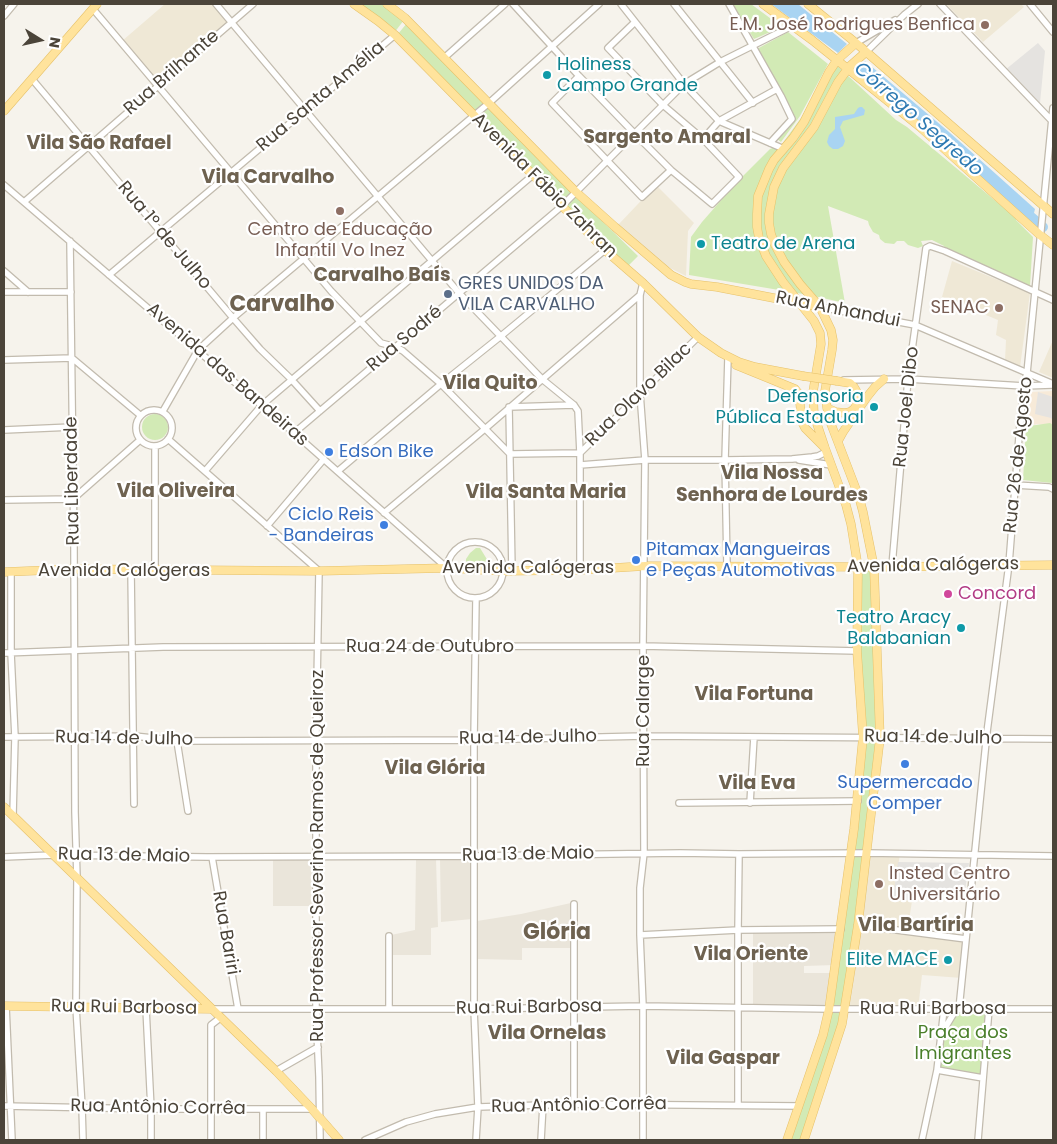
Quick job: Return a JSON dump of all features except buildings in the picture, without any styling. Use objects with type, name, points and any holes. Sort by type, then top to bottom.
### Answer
[{"type":"main road","name":"Avenida Fábio Zahran","points":[[354,4],[394,35],[605,250],[643,283],[698,337],[726,357],[755,367],[837,380]]},
{"type":"main road","points":[[763,4],[839,59],[920,127],[1053,245]]},
{"type":"main road","points":[[808,4],[1044,211],[1053,214]]},
{"type":"main road","name":"Avenida Fábio Zahran","points":[[391,5],[576,192],[648,256]]},
{"type":"main road","points":[[4,110],[95,6]]},
{"type":"main road","points":[[788,1140],[830,1009],[858,801],[863,737],[857,651],[858,567],[846,505],[825,450],[814,414],[813,392],[821,344],[820,333],[814,321],[783,282],[766,256],[757,227],[758,196],[774,160],[804,122],[829,72],[839,59],[854,46]]},
{"type":"main road","points":[[804,1140],[838,1037],[845,1009],[867,853],[880,738],[874,567],[863,512],[827,408],[825,391],[833,340],[831,330],[820,307],[784,262],[775,245],[770,228],[770,214],[774,187],[783,168],[814,128],[838,82],[863,54]]},
{"type":"main road","name":"Rua Anhandui","points":[[648,256],[671,274],[685,282],[820,307]]},
{"type":"main road","points":[[726,357],[740,367],[795,389],[798,394],[802,422],[825,450]]},
{"type":"main road","points":[[838,441],[867,397],[884,379]]},
{"type":"main road","points":[[827,408],[845,413],[855,408],[857,403],[857,392],[854,387],[850,383],[837,380]]},
{"type":"main road","name":"Avenida Calógeras","points":[[7,572],[74,569],[320,571],[448,568],[508,571],[580,570],[645,566],[874,567],[1053,564]]},
{"type":"main road","points":[[4,807],[276,1071],[339,1140]]},
{"type":"main road","name":"Rua Rui Barbosa","points":[[5,1006],[211,1009]]},
{"type":"street","points":[[4,16],[14,4]]},
{"type":"street","points":[[216,4],[460,293],[542,379],[574,405],[579,416],[580,570]]},
{"type":"street","name":"Rua Brilhante","points":[[24,202],[253,4]]},
{"type":"street","points":[[444,58],[505,4]]},
{"type":"street","points":[[513,4],[635,134],[671,170],[712,204],[740,177],[703,139],[663,105],[608,48],[635,22]]},
{"type":"street","points":[[163,411],[198,350],[233,318],[474,116],[600,4]]},
{"type":"street","points":[[621,4],[684,84],[719,120],[784,149]]},
{"type":"street","points":[[674,4],[753,103]]},
{"type":"street","points":[[729,4],[792,119],[770,143]]},
{"type":"street","points":[[863,54],[918,4]]},
{"type":"street","points":[[940,4],[1052,121]]},
{"type":"street","points":[[1030,4],[1053,32]]},
{"type":"street","points":[[95,6],[158,86],[331,291],[381,343],[403,351],[441,384],[510,454],[580,453]]},
{"type":"street","points":[[854,46],[904,15]]},
{"type":"street","name":"Rua Sodré","points":[[294,432],[562,206],[684,84],[720,62],[792,26]]},
{"type":"street","name":"Rua Santa Amélia","points":[[109,275],[394,35]]},
{"type":"street","points":[[579,76],[552,103],[642,197],[671,170]]},
{"type":"street","name":"Rua 1º de Julho","points":[[32,79],[233,318],[320,411]]},
{"type":"street","points":[[703,139],[719,120],[777,89]]},
{"type":"street","name":"Rua 26 de Agosto","points":[[958,1009],[986,739],[1009,564],[1024,386],[1036,292],[1053,108]]},
{"type":"street","points":[[205,471],[262,405],[533,175]]},
{"type":"street","name":"Avenida das Bandeiras","points":[[4,185],[294,432],[448,568]]},
{"type":"street","name":"Rua Liberdade","points":[[70,241],[77,878],[76,1007],[83,1140]]},
{"type":"street","name":"Rua Joel Dibo","points":[[892,566],[908,380],[926,248],[930,246],[945,252],[1036,292]]},
{"type":"street","points":[[338,471],[605,250]]},
{"type":"street","points":[[4,271],[28,292]]},
{"type":"street","name":"Rua Calarge","points":[[643,283],[640,295],[640,393],[645,460],[643,646],[644,853],[640,888],[643,1006],[643,1140]]},
{"type":"street","points":[[4,292],[71,292]]},
{"type":"street","points":[[1036,292],[1053,300]]},
{"type":"street","points":[[384,513],[640,295]]},
{"type":"street","name":"Rua Anhandui","points":[[820,307],[915,325],[1053,384]]},
{"type":"street","name":"Rua Olavo Bilac","points":[[580,453],[698,337]]},
{"type":"street","points":[[726,357],[726,566]]},
{"type":"street","points":[[4,360],[72,358],[140,415]]},
{"type":"street","points":[[837,380],[884,379],[1024,386],[1053,384]]},
{"type":"street","points":[[509,407],[574,405]]},
{"type":"street","points":[[508,571],[499,554],[493,548],[485,543],[468,542],[460,546],[449,560],[448,577],[452,586],[459,592],[476,598],[492,592],[508,571],[509,407]]},
{"type":"street","points":[[153,409],[163,411],[171,421],[171,434],[160,445],[145,444],[140,440],[136,431],[137,420],[144,412],[153,409]]},
{"type":"street","points":[[4,430],[72,427]]},
{"type":"street","points":[[168,439],[320,571]]},
{"type":"street","points":[[4,500],[73,499],[140,440]]},
{"type":"street","points":[[154,446],[155,570]]},
{"type":"street","points":[[580,465],[645,460],[792,459],[818,456],[825,450]]},
{"type":"street","points":[[267,526],[324,459]]},
{"type":"street","points":[[792,459],[831,465]]},
{"type":"street","points":[[1015,485],[1049,486],[1053,489]]},
{"type":"street","points":[[131,570],[134,804]]},
{"type":"street","name":"Rua Professor Severino Ramos de Queiroz","points":[[320,571],[316,740],[316,1009],[320,1140]]},
{"type":"street","points":[[7,572],[15,737],[13,815]]},
{"type":"street","points":[[476,598],[474,740],[474,1009],[478,1107],[476,1140]]},
{"type":"street","name":"Rua 24 de Outubro","points":[[4,653],[133,648],[476,646],[643,646],[857,651]]},
{"type":"street","name":"Rua 14 de Julho","points":[[4,737],[134,736],[178,741],[474,740],[644,736],[1053,740]]},
{"type":"street","points":[[750,803],[754,737]]},
{"type":"street","points":[[178,741],[188,811]]},
{"type":"street","points":[[678,803],[858,801]]},
{"type":"street","name":"Rua 13 de Maio","points":[[4,856],[53,854],[212,857],[867,853],[1053,856]]},
{"type":"street","points":[[738,1105],[739,854]]},
{"type":"street","name":"Rua Bariri","points":[[212,857],[238,1010]]},
{"type":"street","points":[[574,904],[574,1104]]},
{"type":"street","points":[[858,925],[966,939]]},
{"type":"street","points":[[640,934],[738,930],[841,929]]},
{"type":"street","points":[[389,936],[389,1009]]},
{"type":"street","points":[[5,1006],[12,1140]]},
{"type":"street","name":"Rua Rui Barbosa","points":[[211,1009],[474,1009],[574,1006],[1053,1009]]},
{"type":"street","points":[[146,1008],[151,1140]]},
{"type":"street","points":[[922,1140],[937,1070],[944,1009]]},
{"type":"street","points":[[941,1035],[958,1009]]},
{"type":"street","points":[[978,1140],[989,1009]]},
{"type":"street","points":[[211,1140],[211,1025],[220,1018]]},
{"type":"street","points":[[276,1071],[318,1048]]},
{"type":"street","points":[[937,1070],[983,1078]]},
{"type":"street","name":"Rua Antônio Corrêa","points":[[365,1140],[406,1122],[435,1114],[478,1107],[574,1104],[798,1106]]},
{"type":"street","points":[[541,1140],[542,1105]]},
{"type":"street","name":"Rua Antônio Corrêa","points":[[4,1106],[312,1109]]},
{"type":"street","points":[[262,1109],[263,1140]]},
{"type":"shaded area","points":[[165,4],[212,4],[228,23],[158,83],[122,41]]},
{"type":"shaded area","name":"E.M. José Rodrigues Benfica","points":[[946,4],[1021,4],[1024,7],[983,42]]},
{"type":"shaded area","points":[[1038,43],[1045,51],[1040,103],[1005,70]]},
{"type":"shaded area","points":[[656,185],[694,223],[688,231],[686,276],[666,266],[618,225]]},
{"type":"shaded area","name":"SENAC","points":[[952,261],[1030,293],[1020,367],[1005,361],[1006,340],[996,335],[998,320],[942,297]]},
{"type":"shaded area","points":[[1053,340],[1053,378],[1039,372]]},
{"type":"shaded area","points":[[1053,391],[1053,425],[1038,424],[1027,426],[1031,392]]},
{"type":"shaded area","points":[[1038,392],[1053,397],[1053,421],[1051,418],[1035,414]]},
{"type":"shaded area","points":[[867,853],[900,854],[893,898],[912,901],[907,934],[966,941],[962,978],[922,975],[918,1009],[845,1009]]},
{"type":"shaded area","points":[[440,858],[471,860],[472,919],[441,922]]},
{"type":"shaded area","points":[[436,859],[438,927],[431,928],[431,955],[391,955],[391,935],[415,930],[416,860]]},
{"type":"shaded area","points":[[273,860],[314,860],[314,906],[273,906]]},
{"type":"shaded area","points":[[898,862],[969,863],[965,891],[915,887],[912,901],[893,898]]},
{"type":"shaded area","points":[[571,903],[571,948],[522,948],[522,960],[478,959],[477,921]]},
{"type":"shaded area","points":[[753,931],[841,932],[835,965],[804,966],[804,973],[834,973],[829,1009],[753,1007]]},
{"type":"green space","points":[[358,4],[383,4],[404,20],[394,33]]},
{"type":"green space","points":[[732,4],[751,4],[782,27],[754,39]]},
{"type":"green space","points":[[407,23],[638,256],[627,267],[398,34]]},
{"type":"green space","points":[[788,32],[828,64],[800,116],[781,142],[777,139],[795,117],[757,49]]},
{"type":"green space","points":[[832,61],[896,120],[907,127],[1016,218],[1033,237],[1030,286],[946,250],[944,246],[932,240],[921,241],[923,246],[918,248],[908,245],[904,241],[897,241],[894,244],[885,243],[880,239],[879,235],[873,232],[868,221],[828,206],[845,303],[809,295],[689,275],[691,237],[737,182],[770,149],[782,144],[801,118]]},
{"type":"green space","points":[[155,414],[164,418],[168,427],[164,436],[155,440],[146,436],[142,427],[146,418]]},
{"type":"green space","points":[[1050,423],[1053,425],[1052,483],[1023,480],[1026,428]]},
{"type":"green space","points":[[476,548],[480,548],[488,561],[466,562],[470,553]]},
{"type":"green space","points":[[858,567],[874,567],[880,738],[845,1009],[804,1140],[787,1140],[823,1035],[862,753]]},
{"type":"green space","name":"Praça dos Imigrantes","points":[[944,1009],[989,1009],[983,1078],[937,1070]]},
{"type":"water","name":"Córrego Segredo","points":[[771,4],[798,4],[847,44],[838,53]]},
{"type":"water","name":"Córrego Segredo","points":[[865,61],[949,132],[1035,209],[1032,221],[1016,210],[856,71]]},
{"type":"water","points":[[860,107],[865,110],[864,115],[843,121],[840,127],[845,141],[843,146],[833,149],[827,142],[829,135],[835,129],[835,117],[854,114]]},
{"type":"waterway","name":"Córrego Segredo","points":[[1023,210],[1043,227]]},
{"type":"place","name":"E.M. José Rodrigues Benfica","points":[[985,25]]},
{"type":"place","name":"Holiness Campo Grande","points":[[547,75]]},
{"type":"place","name":"Centro de Educação Infantil Vo Inez","points":[[340,211]]},
{"type":"place","name":"Teatro de Arena","points":[[701,244]]},
{"type":"place","name":"GRES UNIDOS DA VILA CARVALHO","points":[[448,294]]},
{"type":"place","name":"SENAC","points":[[999,308]]},
{"type":"place","name":"Defensoria Pública Estadual","points":[[874,407]]},
{"type":"place","name":"Edson Bike","points":[[329,452]]},
{"type":"place","name":"Ciclo Reis - Bandeiras","points":[[384,525]]},
{"type":"place","name":"Pitamax Mangueiras e Peças Automotivas","points":[[636,560]]},
{"type":"place","name":"Concord","points":[[948,594]]},
{"type":"place","name":"Teatro Aracy Balabanian","points":[[961,628]]},
{"type":"place","name":"Supermercado Comper","points":[[905,764]]},
{"type":"place","name":"Insted Centro Universitário","points":[[879,884]]},
{"type":"place","name":"Elite MACE","points":[[948,960]]},
{"type":"district","name":"Sargento Amaral","points":[[667,138]]},
{"type":"district","name":"Vila São Rafael","points":[[99,144]]},
{"type":"district","name":"Vila Carvalho","points":[[268,178]]},
{"type":"district","name":"Carvalho Baís","points":[[382,276]]},
{"type":"district","name":"Carvalho","points":[[282,305]]},
{"type":"district","name":"Vila Quito","points":[[490,384]]},
{"type":"district","name":"Vila Nossa Senhora de Lourdes","points":[[772,485]]},
{"type":"district","name":"Vila Oliveira","points":[[176,492]]},
{"type":"district","name":"Vila Santa Maria","points":[[546,493]]},
{"type":"district","name":"Vila Fortuna","points":[[754,695]]},
{"type":"district","name":"Vila Glória","points":[[435,769]]},
{"type":"district","name":"Vila Eva","points":[[757,784]]},
{"type":"district","name":"Vila Bartíria","points":[[916,926]]},
{"type":"district","name":"Glória","points":[[557,933]]},
{"type":"district","name":"Vila Oriente","points":[[751,955]]},
{"type":"district","name":"Vila Ornelas","points":[[547,1034]]},
{"type":"district","name":"Vila Gaspar","points":[[723,1059]]}]
